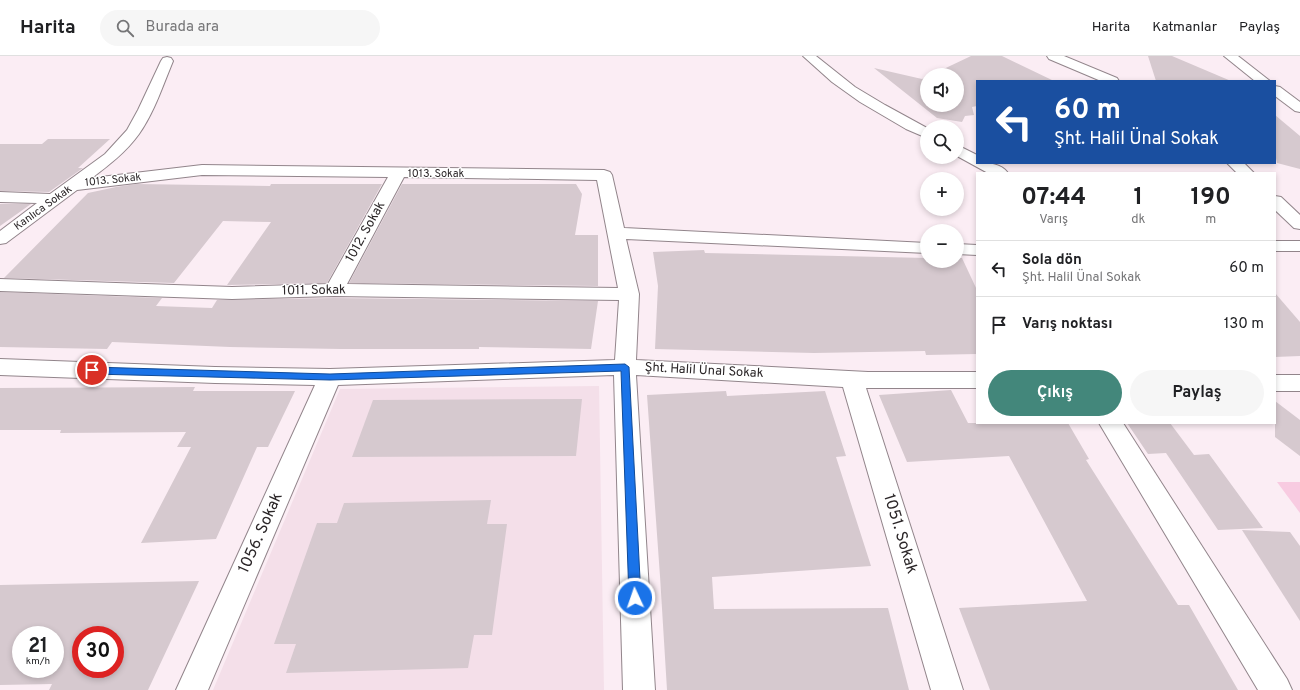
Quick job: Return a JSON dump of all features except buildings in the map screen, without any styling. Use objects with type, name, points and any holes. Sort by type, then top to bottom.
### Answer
[{"type":"street","points":[[809,56],[828,75],[845,88],[880,110],[920,130]]},
{"type":"street","points":[[1053,56],[1110,80]]},
{"type":"street","points":[[1230,56],[1262,80]]},
{"type":"street","name":"Kanlıca Sokak","points":[[0,239],[75,185],[110,157],[133,132],[167,62]]},
{"type":"street","points":[[1276,91],[1300,108]]},
{"type":"street","points":[[964,154],[976,160]]},
{"type":"street","points":[[983,164],[998,172]]},
{"type":"street","points":[[1236,164],[1245,172]]},
{"type":"street","name":"1013. Sokak","points":[[75,185],[202,170],[604,176],[628,294],[625,367],[639,690]]},
{"type":"street","name":"1012. Sokak","points":[[334,290],[398,174]]},
{"type":"street","points":[[0,197],[55,199]]},
{"type":"street","points":[[1276,202],[1300,224]]},
{"type":"street","points":[[615,233],[920,248]]},
{"type":"street","points":[[1276,246],[1300,246]]},
{"type":"street","points":[[964,249],[976,250]]},
{"type":"street","name":"1011. Sokak","points":[[0,285],[232,293],[334,290],[628,294]]},
{"type":"street","name":"Şht. Halil Ünal Sokak","points":[[0,367],[214,375],[330,377],[625,367],[852,379],[976,380]]},
{"type":"street","name":"1056. Sokak","points":[[192,690],[330,377]]},
{"type":"street","name":"1051. Sokak","points":[[852,379],[947,690]]},
{"type":"street","points":[[1276,382],[1300,383]]},
{"type":"street","points":[[1112,424],[1276,690]]},
{"type":"shaded area","points":[[599,386],[604,690],[213,690],[340,389]]},
{"type":"shaded area","points":[[1277,482],[1300,482],[1300,513]]},
{"type":"route","points":[[92,370],[214,375],[330,377],[625,367],[635,598]]}]
